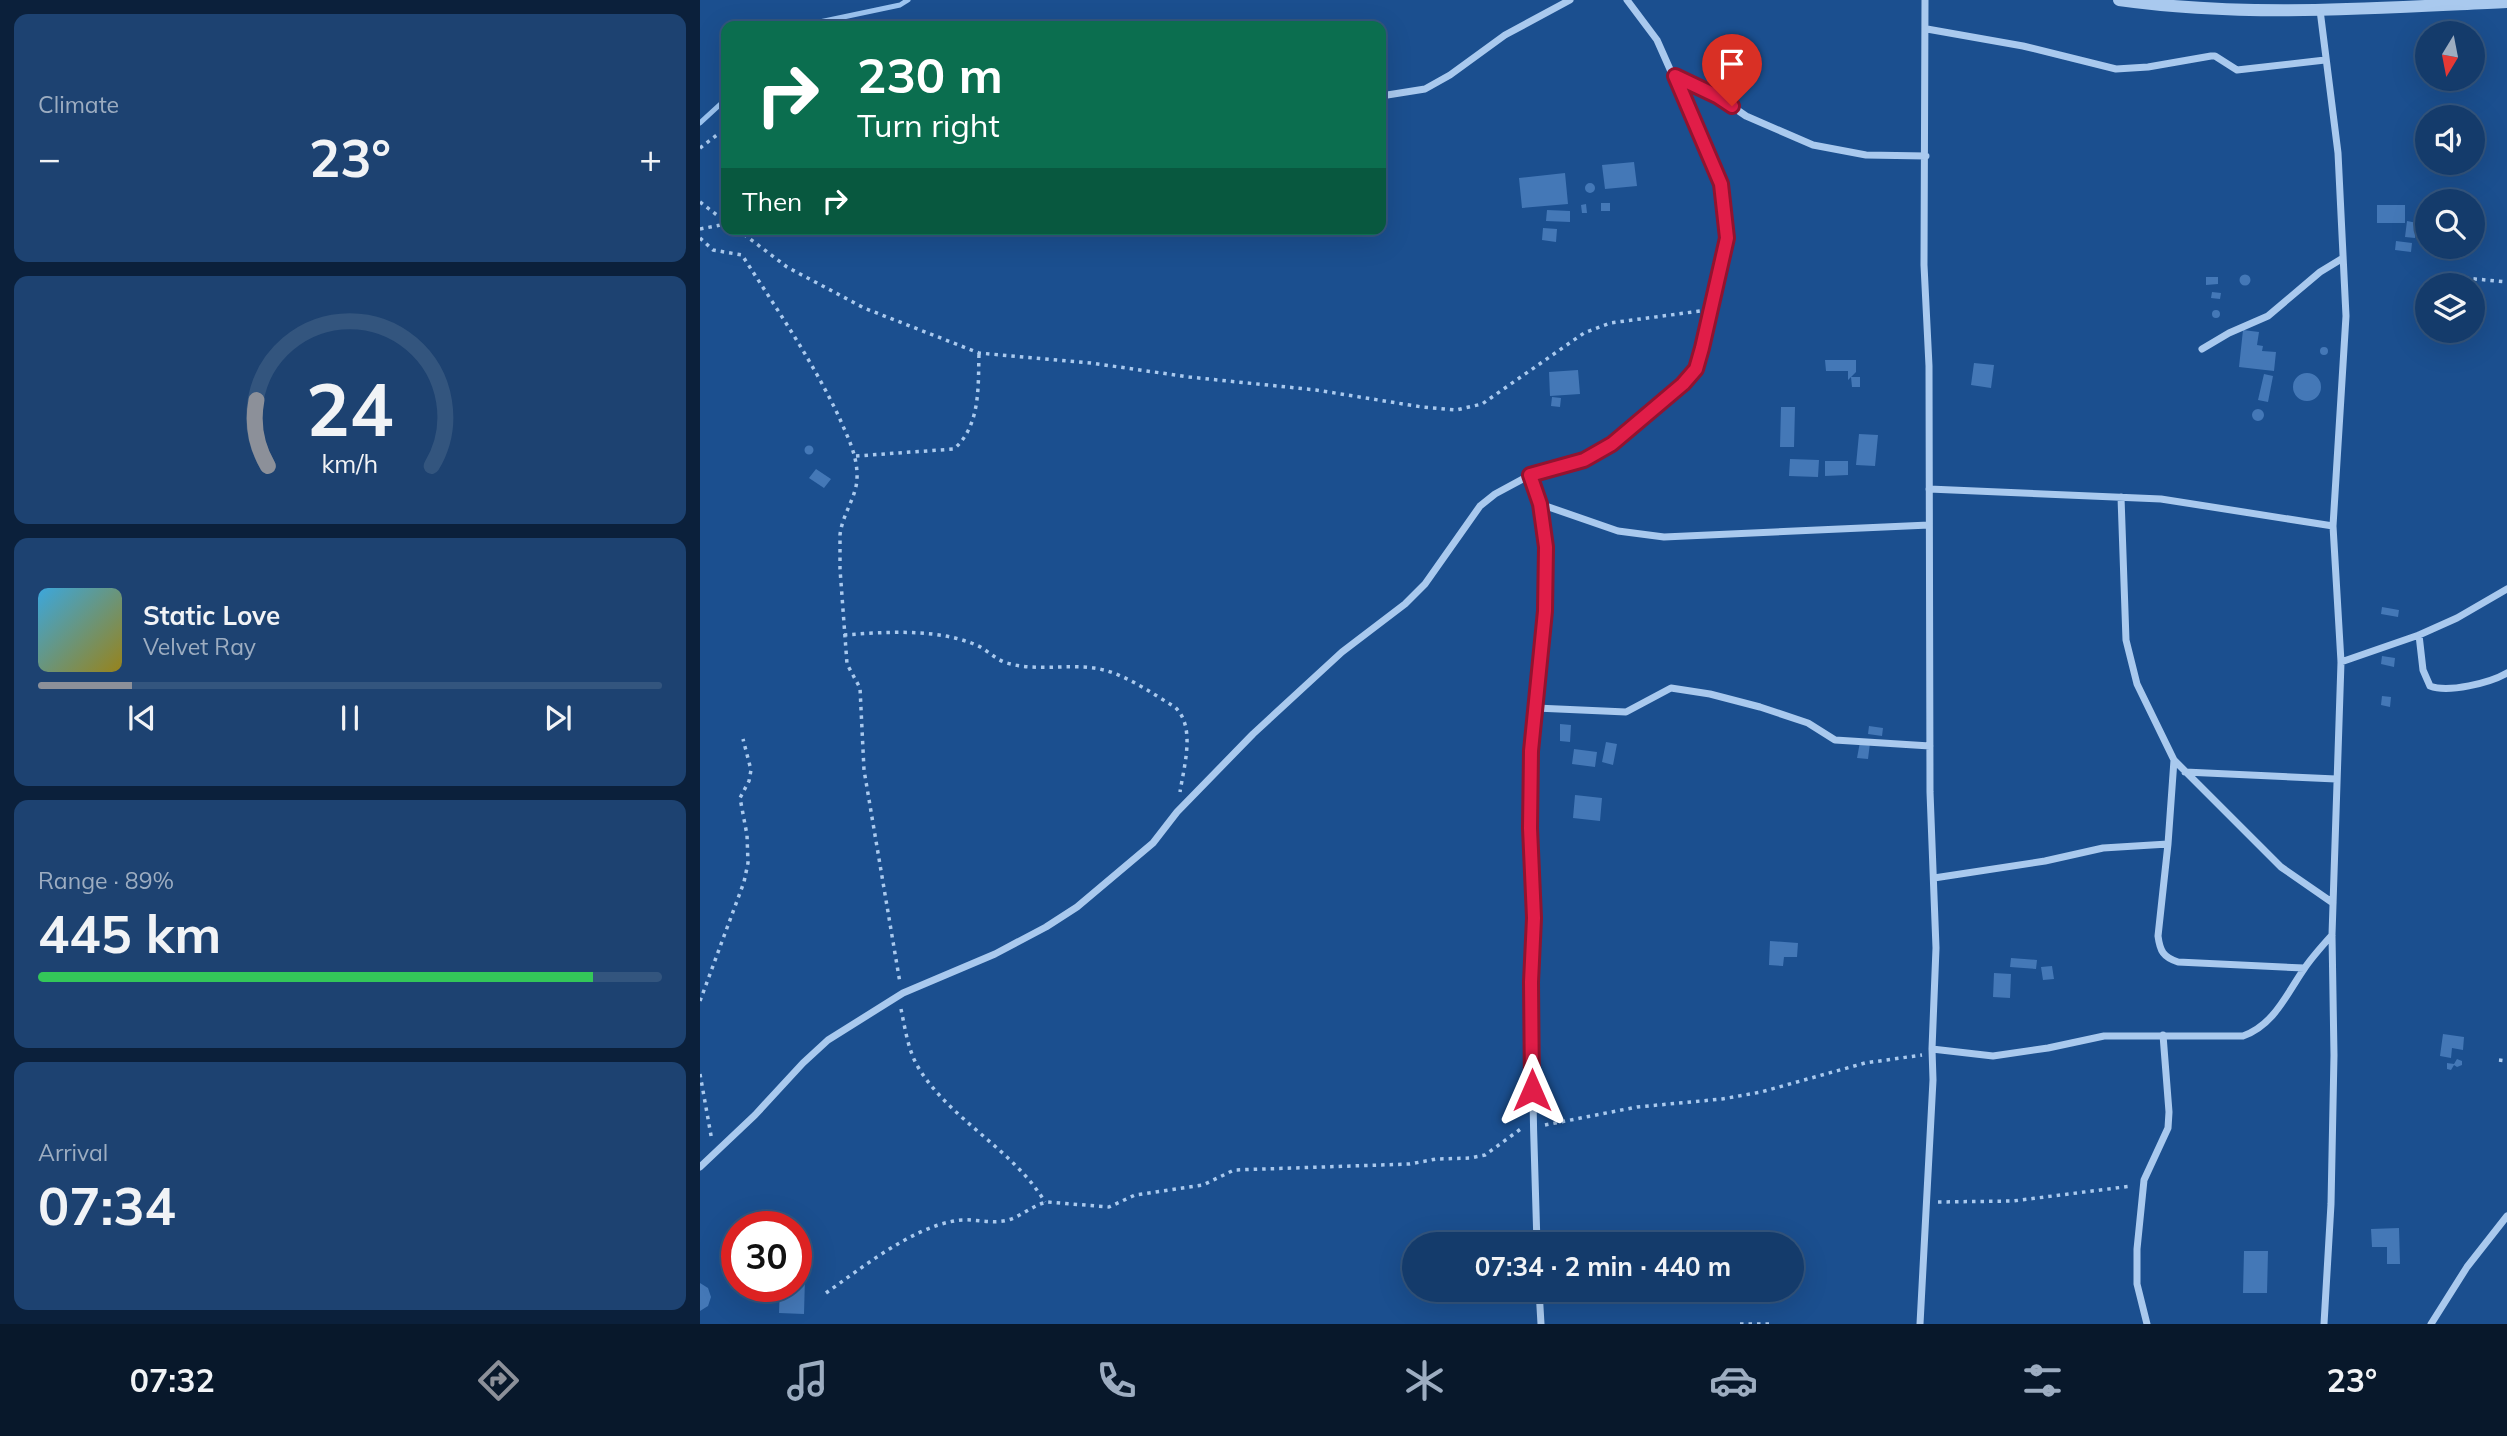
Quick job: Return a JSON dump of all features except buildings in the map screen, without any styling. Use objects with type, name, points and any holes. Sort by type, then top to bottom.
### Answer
[{"type":"street","points":[[1386,95],[1425,89],[1450,75],[1505,35],[1570,0]]},
{"type":"street","points":[[700,1167],[828,1040],[900,995],[995,954],[1077,907],[1153,843],[1177,812],[1273,715],[1342,652],[1405,604],[1425,584],[1480,506],[1495,494],[1530,475],[1584,460],[1612,444],[1683,384],[1696,369],[1727,238],[1721,184],[1657,40],[1627,0]]},
{"type":"street","points":[[1920,1324],[1936,997],[1930,746],[1928,366],[1924,265],[1927,29],[1925,0]]},
{"type":"street","points":[[2119,0],[2167,7],[2320,10],[2507,2]]},
{"type":"street","points":[[2320,10],[2337,153],[2346,316],[2333,526],[2341,662],[2332,935],[2332,1204],[2324,1324]]},
{"type":"street","points":[[1927,29],[2023,46],[2116,69],[2148,67],[2211,56],[2237,70],[2325,60]]},
{"type":"street","points":[[1675,76],[1717,96],[1746,116],[1813,145],[1866,155],[1926,156]]},
{"type":"street","points":[[2202,349],[2267,316],[2320,272],[2343,258]]},
{"type":"street","points":[[1530,475],[1540,504],[1546,547],[1545,611],[1531,751],[1530,828],[1534,918],[1531,982],[1537,1232]]},
{"type":"street","points":[[1929,489],[2161,499],[2333,526]]},
{"type":"street","points":[[2120,497],[2126,640],[2137,684],[2174,760],[2281,867],[2333,903]]},
{"type":"street","points":[[1540,504],[1618,531],[1664,537],[1929,525]]},
{"type":"street","points":[[2341,662],[2457,618],[2507,589]]},
{"type":"street","points":[[2418,635],[2423,670],[2430,686],[2444,689],[2474,684],[2507,673]]},
{"type":"street","points":[[1535,708],[1626,712],[1671,688],[1710,694],[1760,707],[1808,723],[1835,740],[1930,746]]},
{"type":"street","points":[[2174,760],[2158,936],[2160,950],[2166,958],[2178,962],[2304,968]]},
{"type":"street","points":[[2185,772],[2336,779]]},
{"type":"street","points":[[1934,878],[2045,861],[2103,848],[2168,844]]},
{"type":"street","points":[[1932,1051],[1993,1056],[2104,1036],[2243,1036],[2257,1031],[2332,935]]},
{"type":"street","points":[[2147,1324],[2137,1284],[2137,1249],[2143,1183],[2168,1128],[2164,1035]]},
{"type":"street","points":[[2431,1324],[2467,1267],[2507,1216]]},
{"type":"street","points":[[1540,1302],[1541,1324]]},
{"type":"path","points":[[700,148],[721,132]]},
{"type":"path","points":[[700,202],[721,219]]},
{"type":"path","points":[[700,229],[721,224]]},
{"type":"path","points":[[745,235],[787,267],[864,308],[979,354],[1091,363],[1456,410],[1482,404],[1584,333],[1610,323],[1711,309]]},
{"type":"path","points":[[700,238],[713,250],[742,255],[809,360],[832,402],[855,456],[857,482],[841,521],[840,535],[847,664],[860,688],[864,769],[900,995],[913,1055],[928,1082],[1037,1189],[1045,1202]]},
{"type":"path","points":[[2485,280],[2507,282]]},
{"type":"path","points":[[855,456],[954,449],[968,431],[977,405],[979,354]]},
{"type":"path","points":[[845,635],[882,632],[940,635],[976,645],[1003,662],[1040,667],[1094,668],[1117,674],[1175,707],[1183,715],[1187,747],[1177,812]]},
{"type":"path","points":[[700,1001],[744,882],[748,863],[747,835],[740,798],[749,781],[751,770],[744,739]]},
{"type":"path","points":[[826,1293],[902,1242],[938,1225],[957,1220],[1000,1222],[1012,1219],[1045,1202],[1109,1207],[1135,1195],[1203,1185],[1234,1170],[1410,1164],[1448,1157],[1476,1157],[1485,1155],[1533,1124],[1637,1107],[1735,1097],[1865,1063],[1932,1051]]},
{"type":"path","points":[[2499,1060],[2507,1061]]},
{"type":"path","points":[[700,1074],[715,1154]]},
{"type":"path","points":[[1926,1203],[2014,1201],[2124,1189],[2143,1183]]},
{"type":"path","points":[[1740,1324],[1770,1324]]},
{"type":"waterway","points":[[824,21],[900,5],[908,0]]},
{"type":"waterway","points":[[700,123],[721,104]]},
{"type":"route","points":[[1532,1090],[1531,982],[1534,918],[1530,828],[1531,751],[1545,611],[1546,547],[1540,504],[1530,475],[1584,460],[1612,444],[1683,384],[1696,369],[1727,238],[1721,184],[1675,76],[1732,106]]}]
